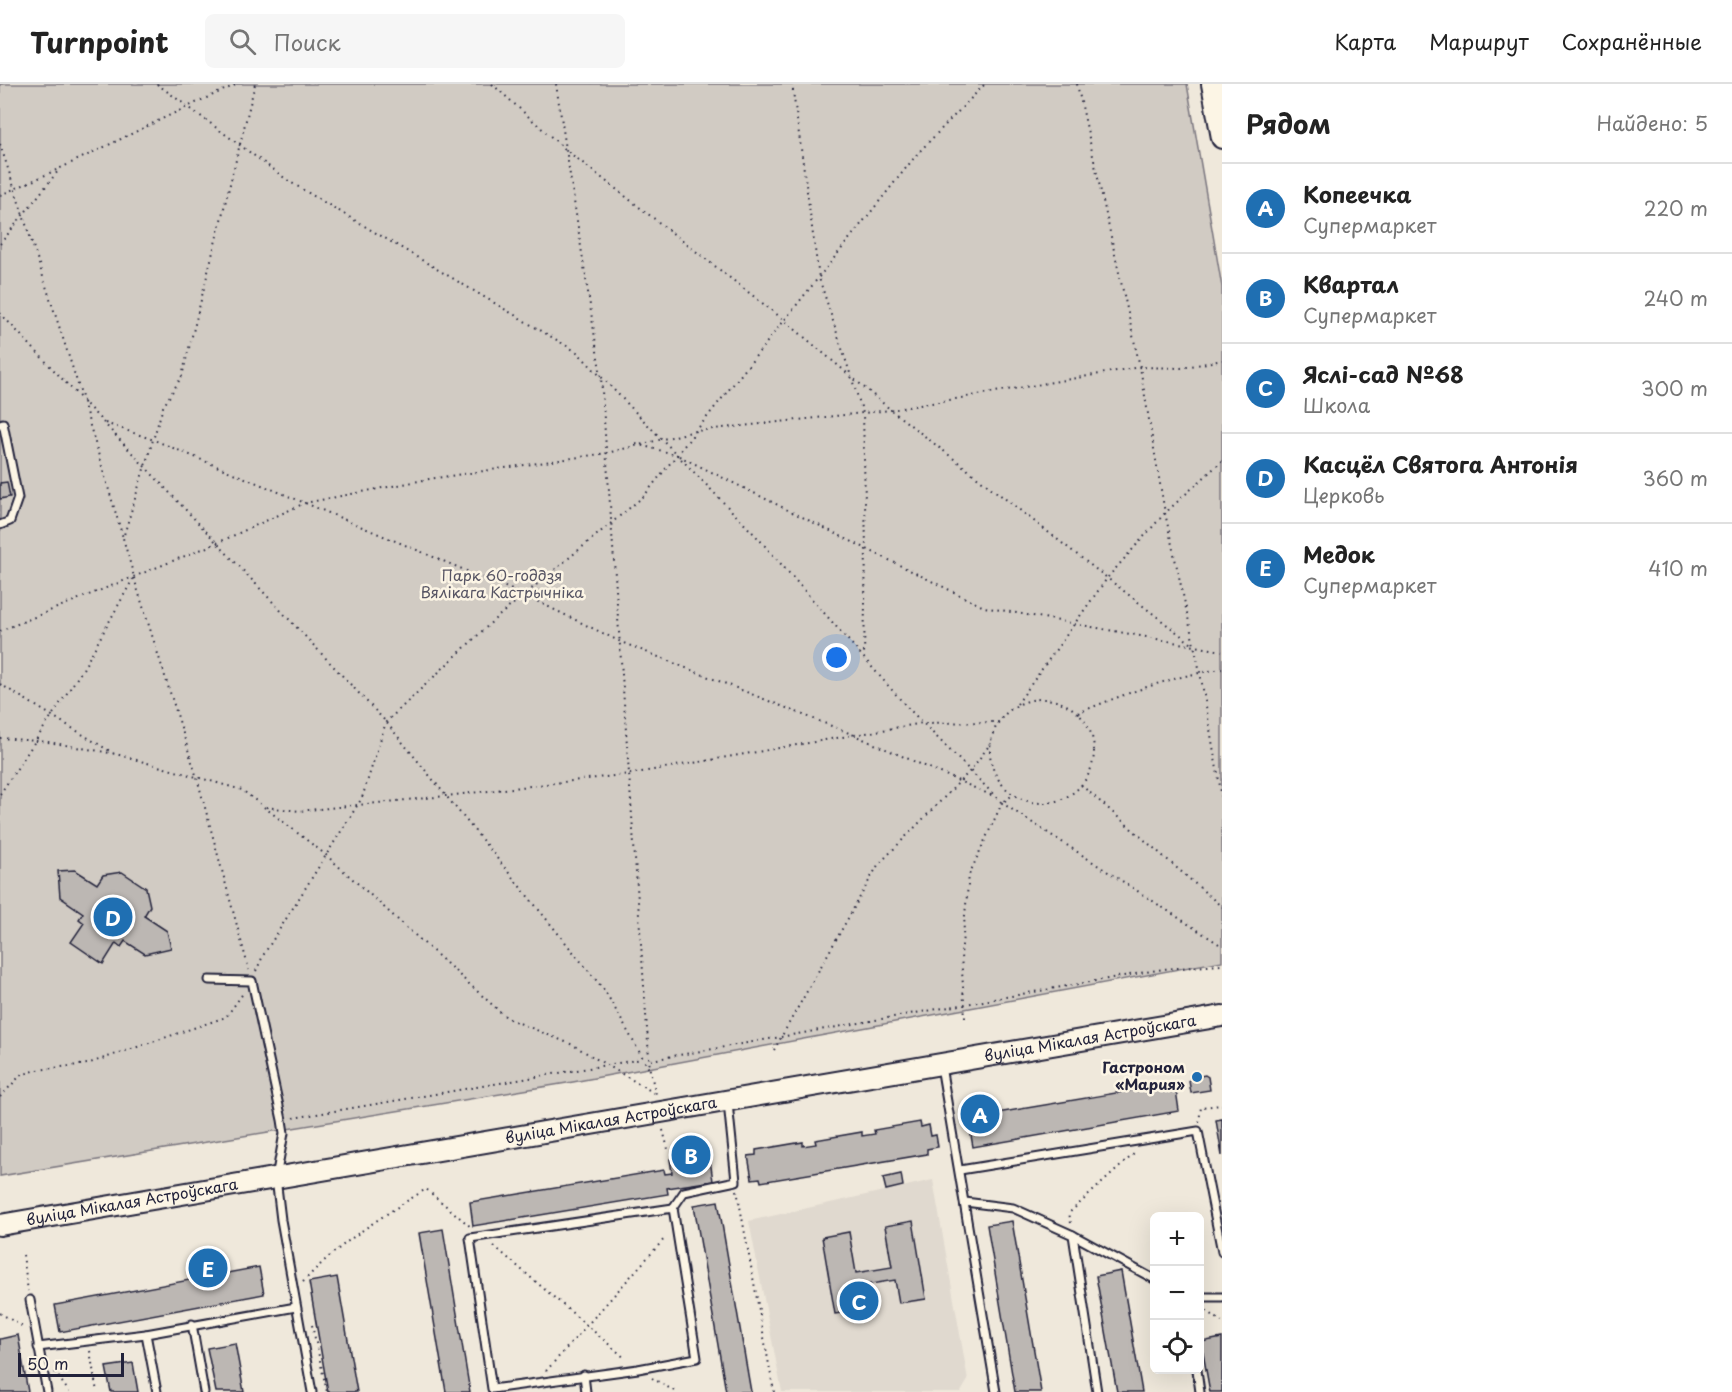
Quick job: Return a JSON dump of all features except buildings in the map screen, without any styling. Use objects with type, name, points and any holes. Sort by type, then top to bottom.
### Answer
[{"type":"main road","points":[[1212,84],[1222,138]]},
{"type":"main road","name":"вуліца Мікалая Астроўскага","points":[[0,1225],[1222,1016]]},
{"type":"lane","points":[[0,424],[3,423],[18,498],[10,521],[0,525]]},
{"type":"lane","points":[[209,980],[252,981],[284,1133],[276,1178],[281,1220],[312,1392]]},
{"type":"lane","points":[[940,1064],[960,1170],[996,1392]]},
{"type":"lane","points":[[673,1208],[470,1238],[493,1390],[584,1375],[638,1370],[697,1358],[673,1208],[684,1192],[736,1181],[727,1100]]},
{"type":"lane","points":[[960,1170],[1198,1131],[1222,1252]]},
{"type":"lane","points":[[965,1202],[1013,1208],[1072,1235],[1150,1276]]},
{"type":"lane","points":[[1072,1235],[1097,1392]]},
{"type":"lane","points":[[1204,1297],[1222,1297]]},
{"type":"lane","points":[[30,1300],[47,1392]]},
{"type":"lane","points":[[38,1347],[146,1334],[296,1307]]},
{"type":"lane","points":[[192,1324],[204,1392]]},
{"type":"lane","points":[[146,1334],[157,1392]]},
{"type":"lane","points":[[1198,1374],[1200,1392]]},
{"type":"lane","points":[[584,1375],[586,1392]]},
{"type":"path","points":[[157,84],[290,182],[577,352],[758,538],[864,659],[995,797],[1222,946]]},
{"type":"path","points":[[0,195],[58,171],[187,106],[238,84]]},
{"type":"path","points":[[123,538],[163,407],[182,376],[255,84]]},
{"type":"path","points":[[492,84],[566,150],[784,320],[891,410],[1192,644]]},
{"type":"path","points":[[556,84],[601,377],[650,1071]]},
{"type":"path","points":[[792,84],[819,278],[863,413],[866,548],[864,659]]},
{"type":"path","points":[[0,1097],[21,1075],[37,1070],[87,1064],[226,1017],[252,981],[264,954],[357,805],[386,722],[495,619],[644,496],[918,153],[985,84]]},
{"type":"path","points":[[1077,84],[1140,367],[1165,513],[1200,672],[1222,798]]},
{"type":"path","points":[[0,144],[83,400],[134,577],[197,778],[252,981]]},
{"type":"path","points":[[0,244],[58,171]]},
{"type":"path","points":[[0,312],[386,722],[605,991],[650,1071],[656,1094],[573,1046],[507,1018],[326,855],[242,790],[116,754],[35,741],[0,738]]},
{"type":"path","points":[[0,631],[218,543],[305,503],[429,479],[607,453],[659,438],[695,431],[891,410],[1140,367],[1181,368],[1222,360]]},
{"type":"path","points":[[104,423],[154,440],[305,503],[524,595],[621,642],[854,735],[995,797]]},
{"type":"path","points":[[636,444],[675,455],[984,607],[1077,622],[1222,651]]},
{"type":"path","points":[[774,1050],[878,865],[970,771],[991,743],[999,722],[1015,706],[1108,577],[1165,513],[1222,461]]},
{"type":"path","points":[[0,794],[83,669],[134,577]]},
{"type":"path","points":[[1078,713],[1123,695],[1200,672],[1222,669]]},
{"type":"path","points":[[0,684],[116,754]]},
{"type":"path","points":[[991,743],[995,772],[1014,794],[1034,801],[1054,801],[1064,798],[1081,785],[1088,776],[1094,754],[1091,732],[1078,713],[1059,701],[1048,699],[1025,702],[1015,706]]},
{"type":"path","points":[[263,807],[299,812],[446,796],[630,774],[923,723],[999,722]]},
{"type":"path","points":[[1081,785],[1222,907]]},
{"type":"path","points":[[965,1018],[961,955],[969,875],[1002,803],[1014,794]]},
{"type":"path","points":[[282,1120],[605,1064],[650,1060],[781,1038],[1164,969],[1222,965]]},
{"type":"path","points":[[1198,1131],[1201,1107],[1222,1104]]},
{"type":"path","points":[[661,1121],[668,1149]]},
{"type":"path","points":[[1072,1235],[1069,1213],[1150,1139]]},
{"type":"path","points":[[736,1181],[774,1392]]},
{"type":"path","points":[[303,1282],[328,1254],[358,1231],[426,1189],[588,1324],[638,1370],[676,1392]]},
{"type":"path","points":[[536,1382],[676,1226]]},
{"type":"path","points":[[23,1255],[30,1300]]},
{"type":"path","points":[[1204,1309],[1222,1322]]},
{"type":"path","points":[[0,1313],[36,1334]]},
{"type":"path","points":[[310,1315],[327,1392]]},
{"type":"path","points":[[89,1342],[97,1392]]},
{"type":"shaded area","points":[[933,1180],[968,1380],[961,1392],[782,1392],[749,1221]]},
{"type":"green space","name":"Парк 60-годдзя Вялікага Кастрычніка","points":[[0,84],[1187,84],[1222,287],[1222,961],[573,1082],[0,1176]]},
{"type":"place","name":"Касцёл Святога Антонія","points":[[113,917]]},
{"type":"place","name":"Гастроном «Мария»","points":[[1197,1077]]},
{"type":"place","name":"Копеечка","points":[[980,1114]]},
{"type":"place","name":"Квартал","points":[[691,1155]]},
{"type":"place","name":"Медок","points":[[208,1268]]},
{"type":"place","name":"Яслі-сад №68","points":[[859,1301]]}]
